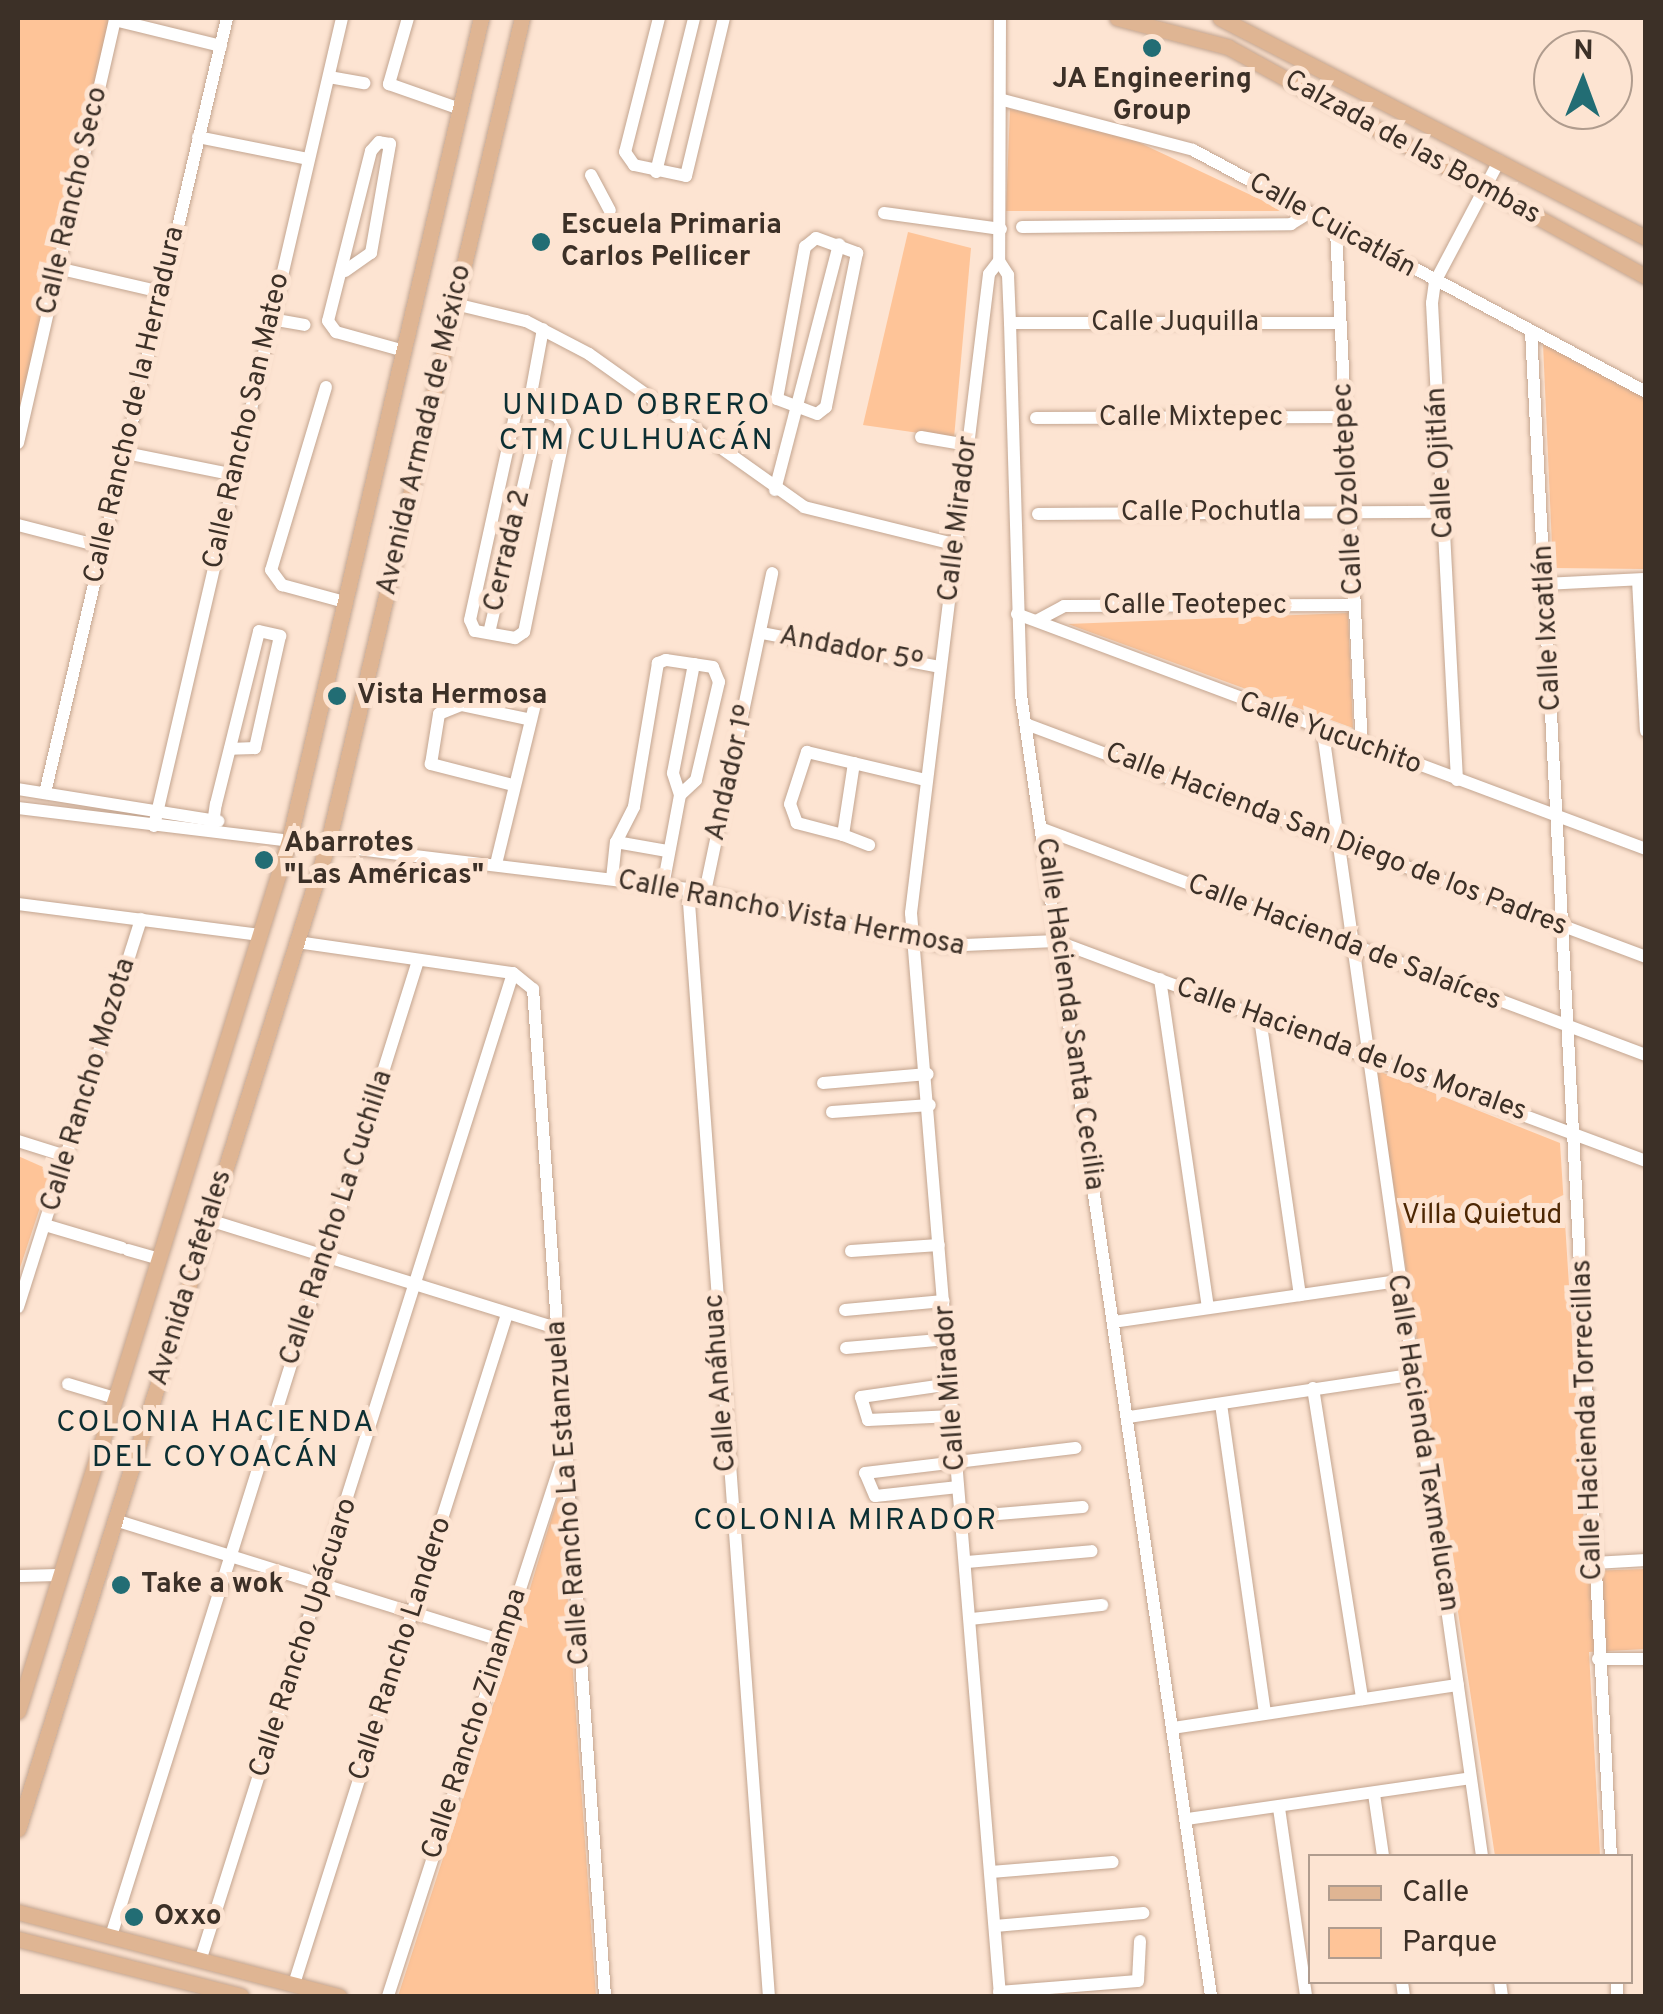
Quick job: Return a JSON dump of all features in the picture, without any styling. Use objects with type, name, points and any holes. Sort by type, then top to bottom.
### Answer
[{"type":"main road","name":"Avenida Armada de México","points":[[290,837],[481,18]]},
{"type":"main road","name":"Avenida Armada de México","points":[[328,843],[522,18]]},
{"type":"main road","name":"Calzada de las Bombas","points":[[1116,18],[1176,25],[1228,47],[1646,276]]},
{"type":"main road","name":"Calzada de las Bombas","points":[[1220,18],[1646,238]]},
{"type":"main road","name":"Avenida Cafetales","points":[[18,1712],[290,837]]},
{"type":"main road","name":"Avenida Cafetales","points":[[18,1829],[328,843]]},
{"type":"main road","points":[[18,1912],[112,1933],[339,1996]]},
{"type":"main road","points":[[18,1939],[241,1996]]},
{"type":"street","name":"Calle Rancho de la Herradura","points":[[46,793],[227,18]]},
{"type":"street","name":"Calle Rancho San Mateo","points":[[154,826],[342,18]]},
{"type":"street","points":[[408,18],[389,84],[460,109]]},
{"type":"street","points":[[660,18],[624,152],[626,161],[656,172],[686,176],[724,18]]},
{"type":"street","points":[[656,172],[694,18]]},
{"type":"street","points":[[115,19],[221,46]]},
{"type":"street","name":"Calle Rancho Seco","points":[[18,443],[115,19]]},
{"type":"street","name":"Calle Hacienda Santa Cecilia","points":[[1002,21],[999,260],[1008,275],[1016,614],[1026,724],[1212,1996]]},
{"type":"street","points":[[329,76],[364,83]]},
{"type":"street","name":"Calle Cuicatlán","points":[[1003,100],[1160,136],[1646,392]]},
{"type":"street","points":[[198,137],[308,159]]},
{"type":"street","points":[[345,272],[370,253],[390,144],[378,142],[371,151],[329,327],[404,351]]},
{"type":"street","name":"Calle Ojitlán","points":[[1457,780],[1435,282],[1499,161]]},
{"type":"street","points":[[591,175],[610,210]]},
{"type":"street","points":[[884,213],[1000,230]]},
{"type":"street","points":[[1022,227],[1291,224],[1307,214]]},
{"type":"street","name":"Calle Ozolotepec","points":[[1336,231],[1362,747]]},
{"type":"street","points":[[816,238],[857,254],[826,408],[799,412],[777,399],[805,247],[816,238]]},
{"type":"street","points":[[774,490],[799,412],[839,244]]},
{"type":"street","name":"Calle Mirador","points":[[999,260],[989,274],[926,780],[914,938],[1000,1994]]},
{"type":"street","points":[[57,268],[160,292]]},
{"type":"street","points":[[455,304],[543,329],[774,490],[830,514],[957,544]]},
{"type":"street","points":[[271,319],[304,325]]},
{"type":"street","name":"Calle Juquilla","points":[[1010,323],[1339,322]]},
{"type":"street","points":[[529,408],[565,430],[524,632],[475,631],[470,620],[529,408],[543,329]]},
{"type":"street","name":"Calle Ixcatlán","points":[[1531,331],[1562,924]]},
{"type":"street","points":[[326,387],[294,513],[272,564],[282,585],[345,602]]},
{"type":"street","name":"Cerrada 2","points":[[489,633],[529,408]]},
{"type":"street","name":"Calle Mixtepec","points":[[1036,418],[1345,418]]},
{"type":"street","points":[[922,437],[968,445]]},
{"type":"street","points":[[126,453],[234,475]]},
{"type":"street","name":"Calle Pochutla","points":[[1038,514],[1444,512]]},
{"type":"street","points":[[18,525],[103,547]]},
{"type":"street","name":"Andador 1º","points":[[705,892],[772,573]]},
{"type":"street","points":[[1545,584],[1642,579],[1646,731]]},
{"type":"street","name":"Calle Teotepec","points":[[1038,620],[1064,606],[1355,605]]},
{"type":"street","name":"Calle Yucuchito","points":[[1016,614],[1362,747],[1646,849]]},
{"type":"street","points":[[213,824],[230,749],[258,631],[280,636],[255,748],[230,749]]},
{"type":"street","name":"Andador 5º","points":[[762,634],[940,667]]},
{"type":"street","points":[[612,879],[616,842],[634,806],[658,663],[712,667],[719,682],[696,780],[680,794],[663,886]]},
{"type":"street","points":[[680,794],[672,780],[694,664]]},
{"type":"street","points":[[496,864],[509,784],[530,714],[450,705],[438,714],[431,764],[509,784]]},
{"type":"street","name":"Calle Hacienda San Diego de los Padres","points":[[1026,724],[1646,956]]},
{"type":"street","name":"Calle Hacienda Texmelucan","points":[[1322,732],[1332,838],[1351,946],[1482,1854]]},
{"type":"street","points":[[869,845],[797,823],[790,804],[806,752],[926,780]]},
{"type":"street","points":[[844,835],[854,764]]},
{"type":"street","name":"Calle Rancho Vista Hermosa","points":[[18,789],[158,810],[228,828],[328,843],[705,892],[973,950],[1056,941]]},
{"type":"street","name":"Calle Rancho Vista Hermosa","points":[[18,808],[154,826],[213,824]]},
{"type":"street","name":"Calle Hacienda de Salaíces","points":[[1043,830],[1646,1055]]},
{"type":"street","points":[[616,842],[667,851]]},
{"type":"street","name":"Calle Anáhuac","points":[[688,890],[769,1996]]},
{"type":"street","points":[[18,904],[260,935]]},
{"type":"street","name":"Calle Rancho Mozota","points":[[18,1307],[141,919]]},
{"type":"street","name":"Calle Hacienda Torrecillas","points":[[1562,924],[1611,1854]]},
{"type":"street","name":"Calle Hacienda de los Morales","points":[[1056,941],[1646,1161]]},
{"type":"street","points":[[297,942],[513,974]]},
{"type":"street","name":"Calle Rancho La Cuchilla","points":[[112,1933],[418,961]]},
{"type":"street","name":"Calle Rancho La Estanzuela","points":[[513,974],[533,990],[605,1996]]},
{"type":"street","name":"Calle Rancho Upácuaro","points":[[202,1958],[513,974]]},
{"type":"street","points":[[1160,979],[1208,1308]]},
{"type":"street","points":[[1260,1018],[1300,1295]]},
{"type":"street","points":[[823,1083],[928,1074]]},
{"type":"street","points":[[832,1112],[930,1105]]},
{"type":"street","points":[[18,1141],[66,1156]]},
{"type":"street","points":[[209,1220],[558,1329]]},
{"type":"street","points":[[46,1225],[159,1259]]},
{"type":"street","points":[[851,1251],[940,1245]]},
{"type":"street","points":[[1114,1322],[1397,1281]]},
{"type":"street","points":[[845,1310],[944,1301]]},
{"type":"street","name":"Calle Rancho Landero","points":[[294,1984],[507,1314]]},
{"type":"street","points":[[846,1348],[948,1340]]},
{"type":"street","points":[[1129,1418],[1411,1375]]},
{"type":"street","points":[[68,1384],[115,1398]]},
{"type":"street","points":[[951,1384],[861,1397],[868,1420],[953,1416]]},
{"type":"street","points":[[1313,1388],[1362,1699]]},
{"type":"street","points":[[1222,1404],[1265,1713]]},
{"type":"street","points":[[958,1487],[875,1496],[865,1473],[956,1458],[1076,1448]]},
{"type":"street","name":"Calle Rancho Zinampa","points":[[388,1996],[500,1640],[564,1453]]},
{"type":"street","points":[[962,1517],[1083,1507]]},
{"type":"street","points":[[115,1520],[500,1640]]},
{"type":"street","points":[[967,1562],[1092,1551]]},
{"type":"street","points":[[1594,1563],[1646,1560]]},
{"type":"street","points":[[18,1576],[60,1575]]},
{"type":"street","points":[[971,1618],[1102,1605]]},
{"type":"street","points":[[1598,1660],[1646,1658]]},
{"type":"street","points":[[1172,1728],[1458,1685]]},
{"type":"street","points":[[1186,1820],[1470,1778]]},
{"type":"street","points":[[1374,1794],[1383,1854]]},
{"type":"street","points":[[1279,1808],[1306,1996]]},
{"type":"street","points":[[991,1872],[1113,1862]]},
{"type":"street","points":[[995,1926],[1143,1912]]},
{"type":"street","points":[[1000,1994],[1138,1981],[1140,1940]]},
{"type":"green space","points":[[18,18],[110,18],[18,420]]},
{"type":"green space","points":[[1010,109],[1121,134],[1285,211],[1006,211]]},
{"type":"green space","points":[[908,232],[971,248],[954,438],[863,425]]},
{"type":"green space","points":[[1543,344],[1645,398],[1645,569],[1553,568]]},
{"type":"green space","points":[[1348,613],[1353,728],[1068,624]]},
{"type":"green space","name":"Villa Quietud","points":[[1376,1070],[1560,1143],[1587,1571],[1645,1569],[1645,1649],[1589,1652],[1600,1854],[1495,1854]]},
{"type":"green space","points":[[18,1156],[52,1171],[18,1274]]},
{"type":"green space","points":[[560,1490],[596,1996],[398,1996],[513,1644]]},
{"type":"place","name":"JA Engineering Group","points":[[1152,48]]},
{"type":"place","name":"Escuela Primaria Carlos Pellicer","points":[[541,242]]},
{"type":"place","name":"Vista Hermosa","points":[[337,696]]},
{"type":"place","name":"Abarrotes \"Las Américas\"","points":[[264,860]]},
{"type":"place","name":"Take a wok","points":[[121,1585]]},
{"type":"place","name":"Oxxo","points":[[134,1917]]},
{"type":"district","name":"UNIDAD OBRERO CTM CULHUACÁN","points":[[637,424]]},
{"type":"district","name":"COLONIA HACIENDA DEL COYOACÁN","points":[[216,1441]]},
{"type":"district","name":"COLONIA MIRADOR","points":[[846,1522]]}]
